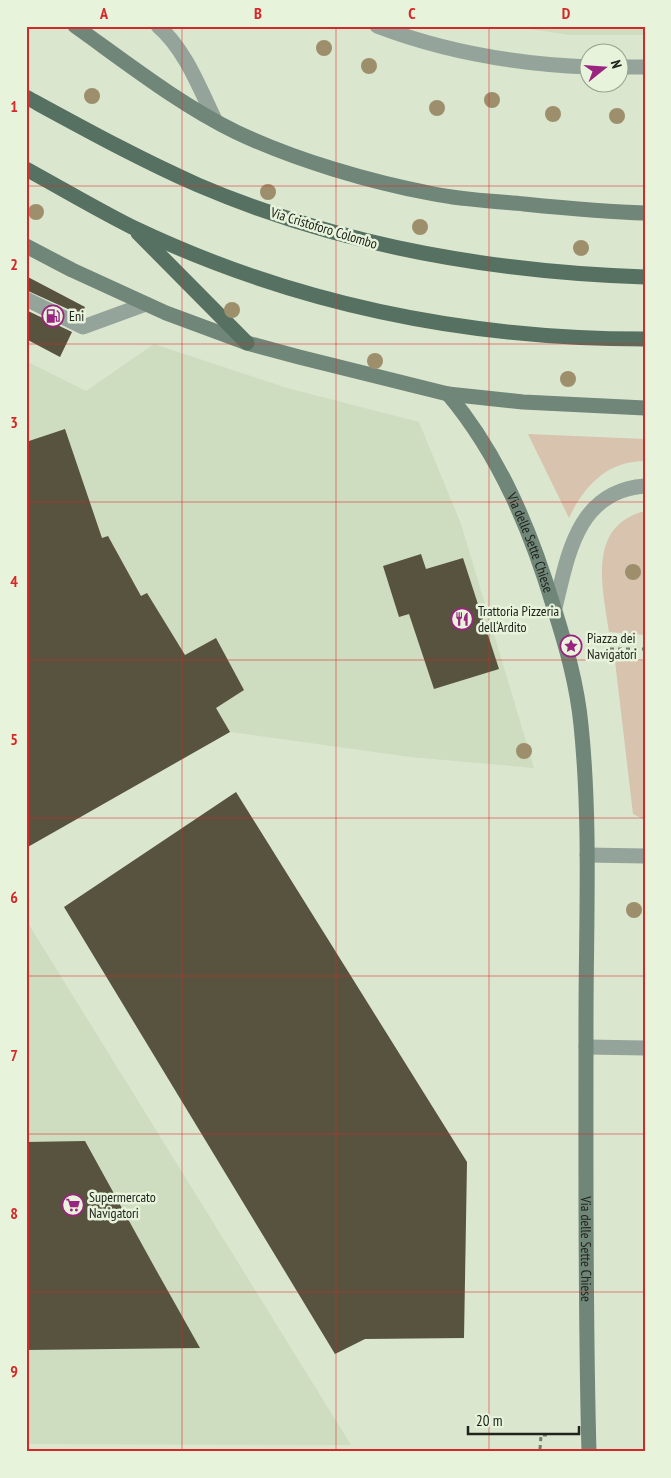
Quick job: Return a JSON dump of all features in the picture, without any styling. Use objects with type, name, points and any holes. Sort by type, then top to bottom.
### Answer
[{"type":"main road","points":[[75,26],[181,99],[237,132],[356,176],[459,198],[597,211],[645,213]]},
{"type":"main road","name":"Via Cristoforo Colombo","points":[[26,97],[134,155],[200,185],[276,214],[341,234],[422,254],[472,262],[543,272],[591,276],[645,277]]},
{"type":"main road","points":[[26,169],[132,226],[264,281],[319,297],[376,311],[456,325],[582,338],[645,339]]},
{"type":"main road","points":[[132,226],[247,343]]},
{"type":"main road","points":[[26,246],[72,270],[146,304],[247,343],[448,394],[533,403],[645,408]]},
{"type":"main road","name":"Via delle Sette Chiese","points":[[448,394],[476,430],[514,499],[537,552],[567,647],[576,685],[581,722],[586,799],[587,856],[586,1047],[589,1452]]},
{"type":"street","points":[[158,26],[187,64],[215,120]]},
{"type":"street","points":[[377,26],[422,42],[477,55],[578,66]]},
{"type":"street","points":[[628,67],[645,67]]},
{"type":"street","points":[[26,300],[83,327],[146,304]]},
{"type":"street","points":[[554,608],[572,544],[585,518],[606,498],[629,488],[645,486]]},
{"type":"street","points":[[587,856],[645,856]]},
{"type":"street","points":[[586,1047],[645,1048]]},
{"type":"path","points":[[610,649],[645,650]]},
{"type":"path","points":[[540,1449],[541,1435],[551,1435]]},
{"type":"shaded area","points":[[512,26],[645,26],[645,35],[569,35]]},
{"type":"shaded area","points":[[154,344],[287,388],[419,422],[461,524],[534,768],[410,757],[230,732],[26,848],[26,361],[86,391]]},
{"type":"shaded area","points":[[528,434],[645,439],[645,461],[619,465],[598,478],[582,496],[569,518]]},
{"type":"shaded area","points":[[645,511],[645,635],[609,632],[602,578],[606,544],[614,530],[626,519]]},
{"type":"shaded area","points":[[615,661],[645,661],[645,820],[633,814]]},
{"type":"shaded area","points":[[26,920],[351,1445],[26,1444]]},
{"type":"building","points":[[26,276],[85,307],[81,315],[26,290]]},
{"type":"building","points":[[26,310],[72,332],[60,357],[26,339]]},
{"type":"building","points":[[65,429],[102,538],[108,536],[141,596],[147,593],[185,655],[216,638],[244,690],[216,708],[230,732],[26,848],[26,442]]},
{"type":"building","points":[[421,554],[426,569],[463,558],[499,669],[434,689],[409,614],[399,617],[383,566]]},
{"type":"building","points":[[236,792],[467,1162],[464,1338],[365,1339],[335,1354],[64,907]]},
{"type":"building","name":"Supermercato Navigatori","points":[[85,1141],[200,1348],[26,1350],[26,1142]]},
{"type":"place","name":"Eni","points":[[53,316]]},
{"type":"place","name":"Trattoria Pizzeria dell‘Ardito","points":[[462,619]]},
{"type":"place","name":"Piazza dei Navigatori","points":[[571,646]]},
{"type":"place","name":"Supermercato Navigatori","points":[[73,1205]]}]
